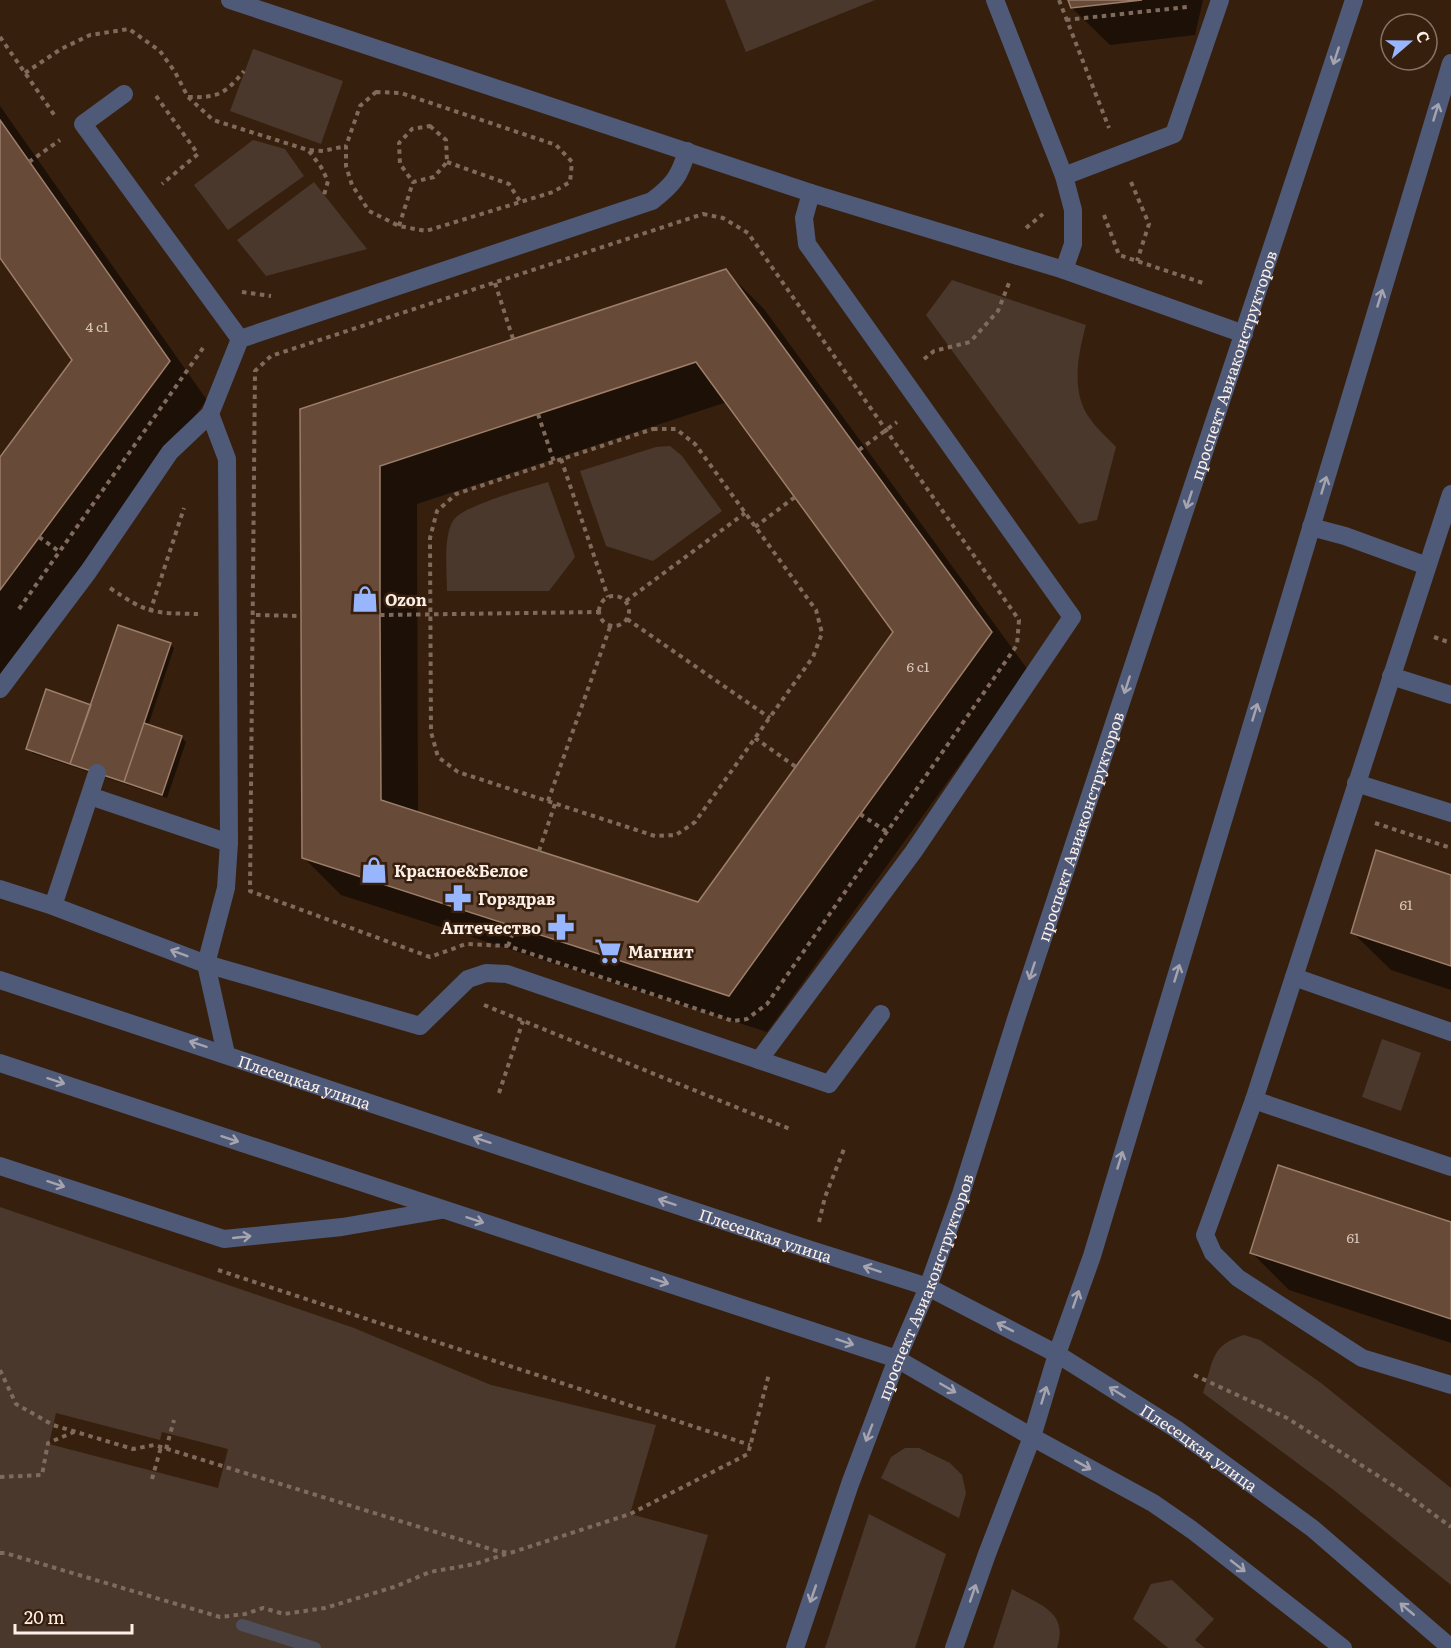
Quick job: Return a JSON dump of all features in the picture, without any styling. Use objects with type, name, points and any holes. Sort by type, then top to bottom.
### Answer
[{"type":"street","points":[[230,0],[811,193],[1064,270],[1244,334]]},
{"type":"street","points":[[995,0],[1064,176],[1073,210],[1074,244],[1064,270]]},
{"type":"street","points":[[1064,176],[1174,134],[1220,0]]},
{"type":"street","name":"проспект Авиаконструкторов","points":[[795,1648],[850,1484],[962,1194],[1016,1019],[1354,0]]},
{"type":"street","points":[[954,1648],[1032,1437],[1057,1354],[1092,1256],[1451,63]]},
{"type":"street","points":[[124,94],[76,129],[240,339]]},
{"type":"street","points":[[0,689],[88,572],[170,452],[210,414],[240,339],[652,201],[669,188],[681,171],[687,151]]},
{"type":"street","points":[[759,1060],[914,850],[1072,617],[807,244],[804,218],[811,193]]},
{"type":"street","points":[[210,414],[227,459],[229,843],[226,888],[206,964],[226,1054]]},
{"type":"street","points":[[1451,494],[1391,676],[1363,785],[1294,977],[1254,1100],[1206,1235],[1213,1254],[1238,1278],[1362,1358],[1451,1385]]},
{"type":"street","points":[[1311,527],[1345,536],[1428,566]]},
{"type":"street","points":[[1391,676],[1451,695]]},
{"type":"street","points":[[53,906],[97,773]]},
{"type":"street","points":[[1363,785],[1451,813]]},
{"type":"street","points":[[90,796],[229,843]]},
{"type":"street","points":[[0,889],[53,906],[206,964],[420,1026],[468,979],[486,973],[507,974],[829,1084],[881,1014]]},
{"type":"street","points":[[1294,977],[1451,1032]]},
{"type":"street","name":"Плесецкая улица","points":[[0,980],[928,1287],[1057,1354],[1176,1429],[1312,1528],[1443,1634],[1451,1648]]},
{"type":"street","points":[[0,1063],[897,1359],[1153,1503],[1192,1530],[1343,1648]]},
{"type":"street","points":[[1254,1100],[1451,1167]]},
{"type":"street","points":[[0,1166],[224,1239],[342,1227],[443,1209]]},
{"type":"path","points":[[1066,20],[1187,7]]},
{"type":"path","points":[[25,73],[61,49],[90,35],[129,29],[160,51],[175,72],[188,97],[213,120],[308,150],[323,152],[346,146]]},
{"type":"path","points":[[0,37],[25,73],[76,129],[29,162]]},
{"type":"path","points":[[188,97],[210,98],[230,88],[244,71]]},
{"type":"path","points":[[376,92],[401,93],[556,145],[572,162],[570,182],[553,192],[426,231],[399,226],[369,211],[352,185],[346,166],[346,146],[360,106],[376,92]]},
{"type":"path","points":[[156,96],[198,154],[161,183],[168,192]]},
{"type":"path","points":[[430,126],[446,140],[447,162],[434,177],[413,182],[400,164],[399,143],[412,129],[430,126]]},
{"type":"path","points":[[308,150],[321,167],[328,182],[324,195]]},
{"type":"path","points":[[447,162],[509,183],[521,202]]},
{"type":"path","points":[[399,226],[413,182]]},
{"type":"path","points":[[1024,230],[1046,212]]},
{"type":"path","points":[[703,214],[723,218],[748,233],[887,429],[1019,620],[1017,645],[767,1004],[747,1019],[733,1021],[508,946],[466,944],[430,957],[250,891],[255,371],[271,356],[703,214]]},
{"type":"path","points":[[487,256],[513,339]]},
{"type":"path","points":[[901,376],[934,351],[970,342],[998,311],[1012,277]]},
{"type":"path","points":[[238,292],[276,297]]},
{"type":"path","points":[[13,618],[204,347]]},
{"type":"path","points":[[859,450],[921,404]]},
{"type":"path","points":[[538,414],[554,462]]},
{"type":"path","points":[[653,429],[676,429],[695,444],[816,610],[822,633],[813,657],[695,822],[676,835],[655,836],[555,804],[458,772],[438,757],[431,732],[430,615],[430,538],[438,511],[456,494],[554,462],[653,429]]},
{"type":"path","points":[[561,459],[608,597]]},
{"type":"path","points":[[755,526],[795,497]]},
{"type":"path","points":[[150,612],[184,508]]},
{"type":"path","points":[[626,601],[745,513]]},
{"type":"path","points":[[88,572],[136,606],[150,612],[301,616]]},
{"type":"path","points":[[618,596],[626,601],[629,610],[627,620],[620,626],[610,627],[602,621],[598,612],[600,603],[608,597],[618,596]]},
{"type":"path","points":[[380,615],[598,612]]},
{"type":"path","points":[[627,620],[770,718]]},
{"type":"path","points":[[548,801],[610,627]]},
{"type":"path","points":[[755,738],[796,767]]},
{"type":"path","points":[[1363,785],[1360,818],[1451,848]]},
{"type":"path","points":[[539,851],[555,804]]},
{"type":"path","points":[[860,814],[914,850]]},
{"type":"path","points":[[508,946],[515,927]]},
{"type":"path","points":[[477,1002],[790,1129]]},
{"type":"path","points":[[499,1093],[523,1021]]},
{"type":"path","points":[[819,1222],[825,1197],[843,1149]]},
{"type":"path","points":[[216,1270],[750,1445]]},
{"type":"path","points":[[0,1370],[16,1404],[53,1425],[133,1449],[154,1445],[497,1551],[510,1553]]},
{"type":"path","points":[[2,1552],[220,1617],[245,1614],[263,1608],[284,1614],[325,1608],[394,1587],[430,1572],[476,1564],[630,1514],[748,1454],[769,1374]]},
{"type":"path","points":[[1194,1375],[1287,1418],[1402,1491],[1451,1527]]},
{"type":"path","points":[[152,1479],[174,1420]]},
{"type":"path","points":[[0,1477],[42,1475],[48,1443],[75,1432]]},
{"type":"shaded area","points":[[725,0],[875,0],[746,52]]},
{"type":"shaded area","points":[[253,49],[343,81],[321,144],[230,111]]},
{"type":"shaded area","points":[[253,140],[285,149],[304,176],[228,230],[194,185]]},
{"type":"shaded area","points":[[314,182],[367,249],[266,276],[237,240]]},
{"type":"shaded area","points":[[952,280],[1086,325],[1080,348],[1078,386],[1080,398],[1091,420],[1116,447],[1097,520],[1079,524],[926,315]]},
{"type":"shaded area","points":[[670,446],[682,456],[722,511],[653,561],[606,546],[580,471],[656,447]]},
{"type":"shaded area","points":[[548,482],[575,557],[549,591],[447,591],[447,545],[453,521],[459,515],[482,503]]},
{"type":"shaded area","points":[[1382,1039],[1421,1053],[1401,1111],[1362,1097]]},
{"type":"shaded area","points":[[0,1207],[354,1328],[491,1385],[656,1425],[630,1514],[708,1535],[675,1648],[0,1648]],"holes":[[[56,1413],[160,1440],[162,1432],[228,1449],[218,1488],[49,1444]]]},
{"type":"shaded area","points":[[1244,1335],[1260,1340],[1321,1383],[1451,1488],[1451,1585],[1335,1491],[1203,1393],[1214,1356],[1225,1344]]},
{"type":"shaded area","points":[[905,1448],[919,1448],[950,1463],[962,1475],[966,1493],[959,1518],[881,1478],[891,1457]]},
{"type":"shaded area","points":[[869,1514],[946,1554],[915,1648],[825,1648]]},
{"type":"shaded area","points":[[1172,1580],[1214,1619],[1195,1640],[1205,1648],[1168,1648],[1133,1619],[1151,1584]]},
{"type":"shaded area","points":[[1012,1589],[1041,1605],[1055,1617],[1060,1635],[1057,1648],[993,1648]]},
{"type":"building","points":[[1068,0],[1142,0],[1071,8]]},
{"type":"building","points":[[0,120],[170,361],[0,590],[0,457],[72,360],[0,258]]},
{"type":"building","points":[[726,269],[992,632],[729,996],[302,858],[300,409]],"holes":[[[696,362],[893,632],[698,902],[381,800],[380,466]]]},
{"type":"building","points":[[118,625],[171,643],[124,782],[70,764]]},
{"type":"building","points":[[46,689],[91,705],[70,764],[26,749]]},
{"type":"building","points":[[144,723],[182,736],[162,795],[124,782]]},
{"type":"building","points":[[1376,850],[1451,875],[1451,966],[1351,933]]},
{"type":"building","points":[[1278,1165],[1451,1222],[1451,1319],[1250,1253]]},
{"type":"waterway","points":[[242,1625],[315,1648]]},
{"type":"place","name":"Ozon","points":[[365,599]]},
{"type":"place","name":"Красное&Белое","points":[[374,870]]},
{"type":"place","name":"Горздрав","points":[[458,898]]},
{"type":"place","name":"Аптечество","points":[[561,927]]},
{"type":"place","name":"Магнит","points":[[608,951]]}]
